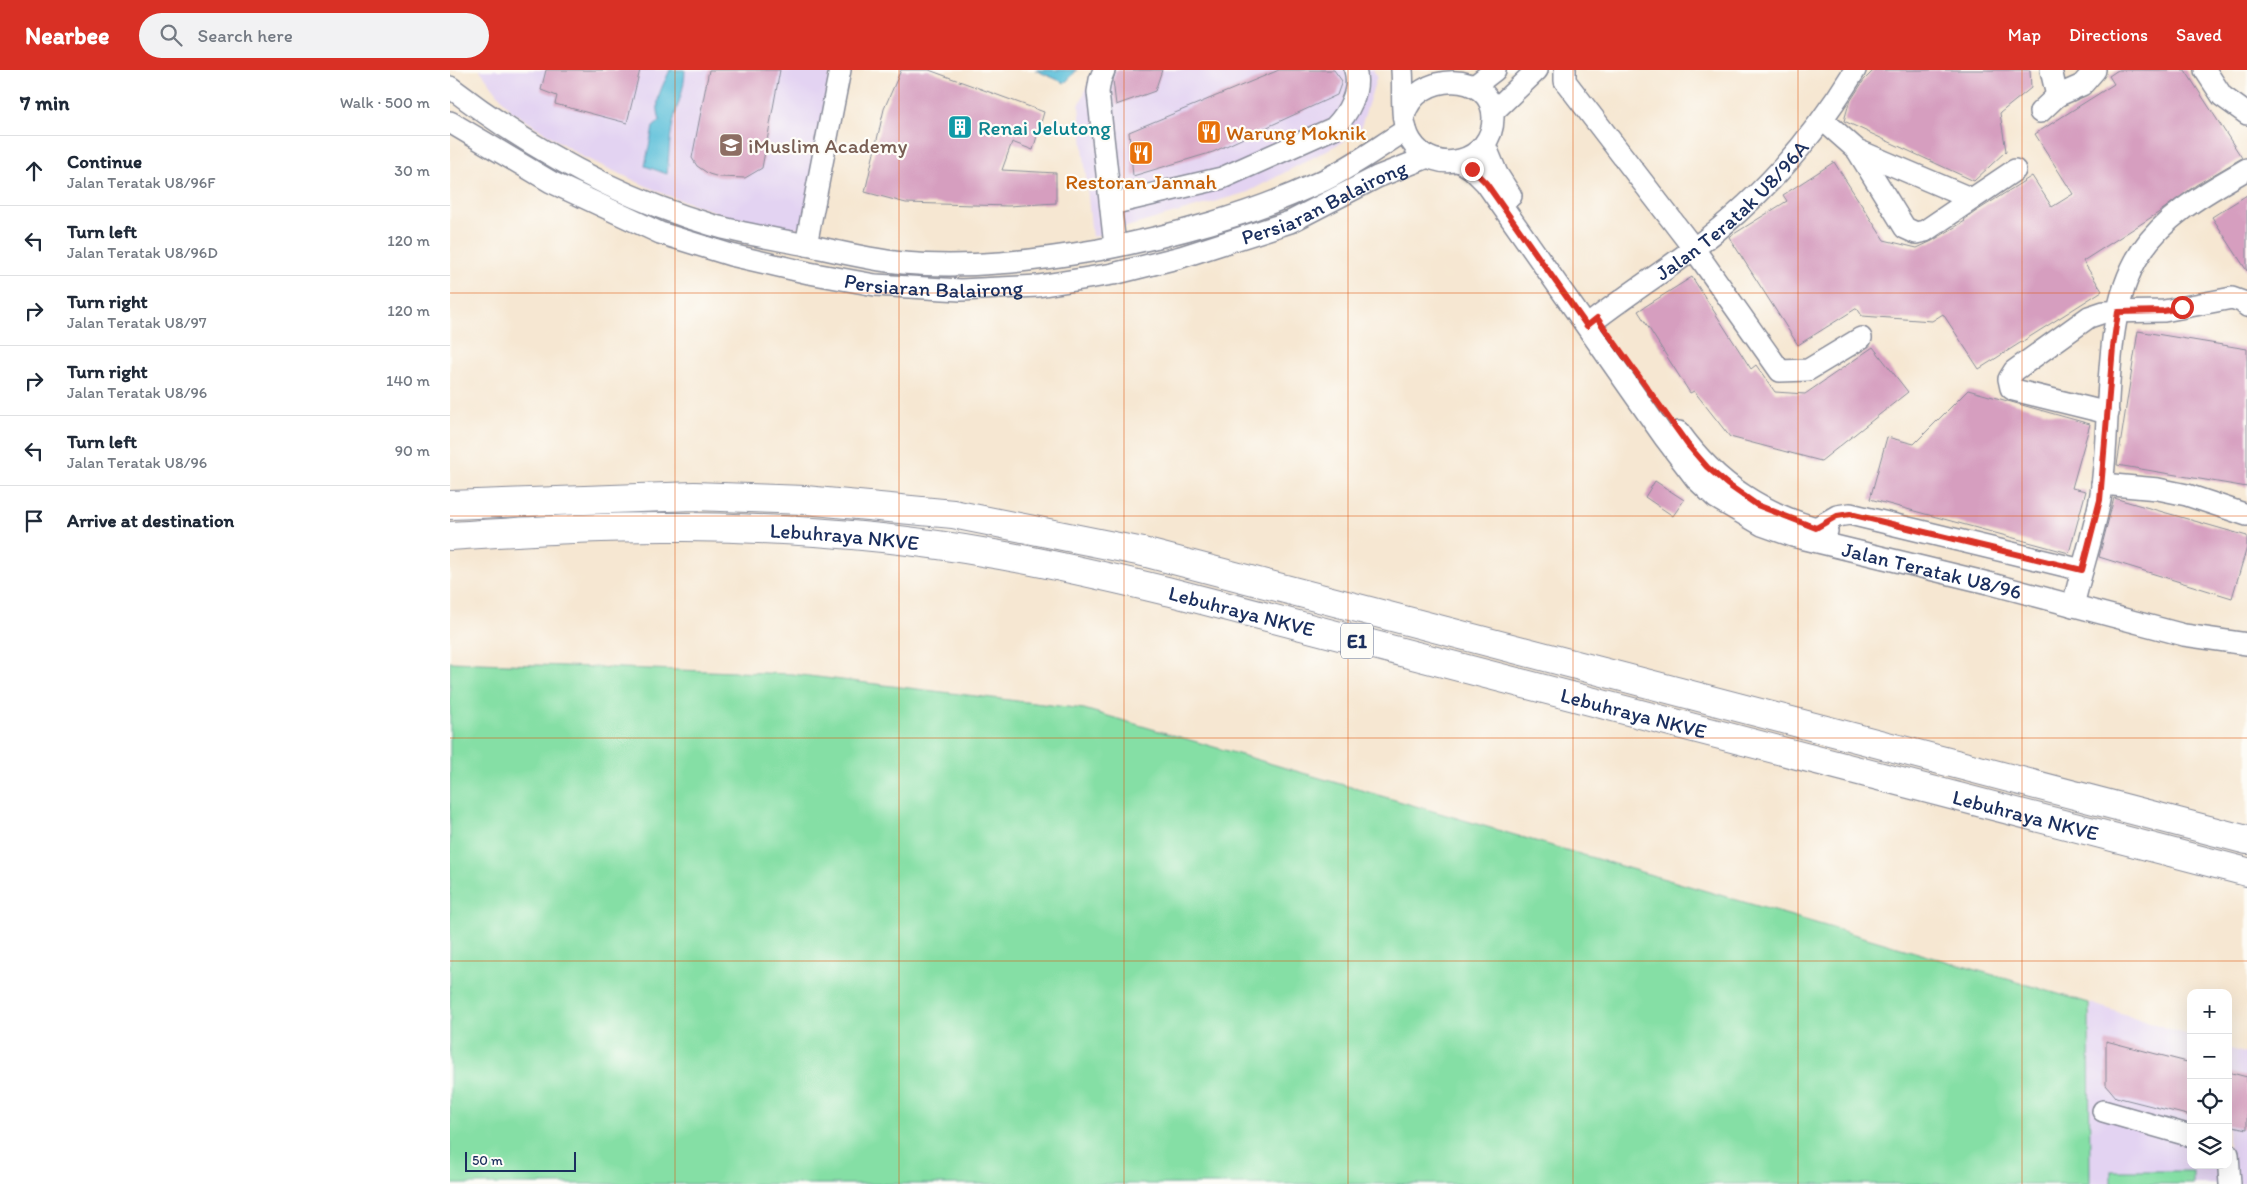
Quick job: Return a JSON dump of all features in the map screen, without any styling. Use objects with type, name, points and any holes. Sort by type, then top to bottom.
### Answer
[{"type":"highway","name":"Lebuhraya NKVE","points":[[450,505],[694,496],[805,500],[953,514],[1143,552],[2247,840]]},
{"type":"highway","name":"Lebuhraya NKVE","points":[[450,536],[573,529],[685,527],[796,532],[900,541],[993,554],[1084,571],[1172,592],[2247,872]]},
{"type":"street","points":[[806,245],[840,70]]},
{"type":"street","points":[[1104,70],[1098,92],[1115,246]]},
{"type":"street","points":[[1111,204],[1222,178],[1334,128],[1343,119],[1350,107],[1357,78],[1355,70]]},
{"type":"street","points":[[1402,70],[1405,123],[1411,141],[1418,150],[1428,157],[1448,163],[1459,161],[1477,152],[1490,135],[1493,112],[1490,101],[1477,84],[1465,76],[1444,72],[1424,81],[1414,90],[1407,102],[1405,123]]},
{"type":"street","points":[[1477,84],[1496,70]]},
{"type":"street","points":[[1493,112],[1537,70]]},
{"type":"street","points":[[1565,70],[1565,81],[1694,249],[1780,371],[1808,370],[1861,338]]},
{"type":"street","name":"Jalan Teratak U8/96A","points":[[1592,322],[1694,249],[1756,195],[1823,120],[1855,70]]},
{"type":"street","points":[[2051,70],[2057,96]]},
{"type":"street","points":[[2040,112],[2057,96],[2082,85],[2095,70]]},
{"type":"street","points":[[2205,70],[2222,96],[2247,114]]},
{"type":"street","name":"Persiaran Balairong","points":[[450,87],[543,151],[607,184],[711,224],[806,245],[906,263],[982,264],[1053,257],[1188,231],[1256,210],[1320,182],[1405,123]]},
{"type":"street","points":[[1823,120],[1857,150],[1906,228],[1911,231],[1925,231],[2015,170]]},
{"type":"street","name":"Persiaran Balairong","points":[[450,122],[552,182],[660,233],[731,255],[809,273],[875,285],[961,290],[1038,286],[1113,274],[1180,257],[1290,222],[1377,177],[1428,157]]},
{"type":"street","name":"Jalan Teratak U8/96","points":[[1484,145],[1503,185],[1665,438],[1696,479],[1716,498],[1748,518],[1793,536],[1988,583],[2179,622],[2247,633]]},
{"type":"street","points":[[1857,150],[1972,199]]},
{"type":"street","name":"Jalan Teratak U8/96","points":[[1459,161],[1472,169],[1486,183],[1592,322],[1707,467],[1757,505],[1816,528],[2075,601],[2184,636],[2247,644]]},
{"type":"street","points":[[2075,601],[2102,484],[2113,347],[2124,284],[2136,261],[2162,226],[2186,206],[2247,169]]},
{"type":"street","points":[[2108,413],[2014,390],[2011,388],[2009,379],[2014,371],[2088,317],[2104,312],[2164,311],[2232,298],[2238,299],[2247,306]]},
{"type":"street","points":[[2102,484],[2187,495],[2247,515]]},
{"type":"street","points":[[1816,528],[1837,516],[1850,514],[2082,570]]},
{"type":"street","points":[[2102,1111],[2187,1135]]},
{"type":"street","points":[[2229,1169],[2230,1184]]},
{"type":"shaded area","points":[[480,70],[831,70],[804,225],[792,229],[734,218],[666,195],[583,157],[511,111]]},
{"type":"shaded area","points":[[1094,70],[1373,70],[1377,76],[1359,133],[1248,192],[1092,237],[1079,106]]},
{"type":"shaded area","points":[[2090,1003],[2187,1035],[2187,1169],[2232,1169],[2232,1049],[2247,1054],[2247,1184],[2090,1184]]},
{"type":"green space","points":[[450,662],[792,674],[1084,709],[2089,1003],[2090,1184],[450,1184]]},
{"type":"green space","points":[[2111,1171],[2193,1171],[2193,1184],[2111,1184]]},
{"type":"water","points":[[670,70],[685,70],[685,77],[672,129],[667,174],[645,166],[653,127],[660,121],[658,113],[659,94]]},
{"type":"water","points":[[1035,70],[1077,70],[1065,83]]},
{"type":"building","points":[[546,70],[640,70],[627,123],[555,104],[557,96],[541,90]]},
{"type":"building","points":[[709,70],[780,70],[762,168],[745,178],[719,177],[709,174],[697,166],[692,158]]},
{"type":"building","name":"Renai Jelutong","points":[[901,70],[929,70],[1044,112],[1033,150],[1012,142],[1002,170],[1056,173],[1056,203],[1008,206],[906,203],[865,192],[884,109]]},
{"type":"building","points":[[1116,70],[1162,70],[1155,91],[1116,105],[1113,80]]},
{"type":"building","points":[[1279,70],[1334,70],[1342,81],[1337,95],[1213,152],[1133,176],[1129,132]]},
{"type":"building","points":[[1874,70],[2030,70],[2031,88],[2000,113],[2006,151],[1974,181],[1844,121],[1849,103],[1864,80]]},
{"type":"building","points":[[2118,70],[2185,70],[2242,158],[2196,185],[2158,213],[2083,261],[2102,291],[1979,369],[1943,314],[1932,321],[1862,316],[1857,308],[1798,345],[1729,237],[1787,201],[1783,195],[1834,162],[1884,240],[1917,248],[1965,221],[1975,212],[2032,176],[2052,207],[2073,194],[2035,134],[2114,84],[2109,76]]},
{"type":"building","points":[[2247,195],[2247,271],[2212,217]]},
{"type":"building","points":[[1692,277],[1751,369],[1756,365],[1775,392],[1805,394],[1873,347],[1908,392],[1821,461],[1730,437],[1694,391],[1690,393],[1638,311]]},
{"type":"building","points":[[2138,331],[2247,349],[2247,487],[2117,465]]},
{"type":"building","points":[[1968,390],[2090,424],[2072,488],[2086,491],[2069,553],[1870,499],[1887,437],[1914,444]]},
{"type":"building","points":[[1655,481],[1684,500],[1673,516],[1645,497]]},
{"type":"building","points":[[2114,498],[2247,536],[2247,547],[2232,598],[2099,557]]},
{"type":"building","points":[[2106,1041],[2187,1062],[2187,1115],[2116,1097],[2106,1085]]},
{"type":"building","points":[[2232,1073],[2247,1077],[2247,1129],[2232,1126]]},
{"type":"place","name":"Renai Jelutong","points":[[960,127]]},
{"type":"place","name":"Warung Moknik","points":[[1209,132]]},
{"type":"place","name":"iMuslim Academy","points":[[731,145]]},
{"type":"place","name":"Restoran Jannah","points":[[1141,153]]},
{"type":"route","points":[[1472,169],[1486,183],[1587,326],[1597,318],[1688,445],[1707,467],[1757,505],[1816,528],[1837,516],[1850,514],[2082,570],[2100,500],[2113,347],[2118,312],[2164,311],[2182,307]]}]
